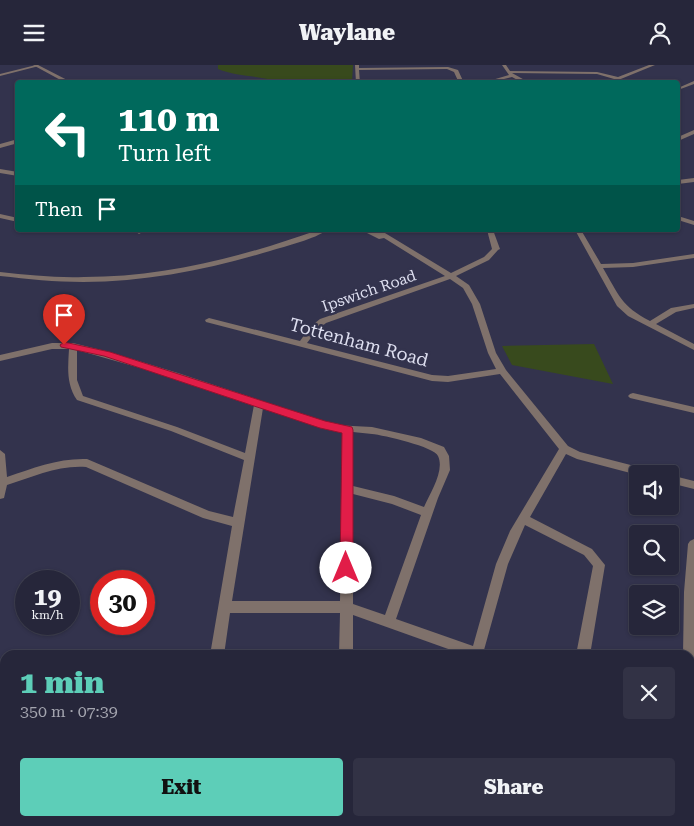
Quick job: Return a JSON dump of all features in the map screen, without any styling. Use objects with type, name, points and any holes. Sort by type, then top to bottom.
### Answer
[{"type":"street","points":[[0,75],[36,65],[65,80]]},
{"type":"street","points":[[504,65],[510,74],[522,80]]},
{"type":"street","points":[[613,80],[653,65]]},
{"type":"street","points":[[358,80],[357,67],[452,69],[457,73],[460,80]]},
{"type":"street","points":[[498,80],[510,74],[597,73],[617,78]]},
{"type":"street","points":[[680,88],[694,82]]},
{"type":"street","points":[[680,138],[692,134]]},
{"type":"street","points":[[0,146],[15,142]]},
{"type":"street","points":[[0,171],[15,174]]},
{"type":"street","points":[[680,181],[694,180]]},
{"type":"street","points":[[0,216],[15,219]]},
{"type":"street","points":[[680,219],[694,223]]},
{"type":"street","points":[[0,274],[80,280],[160,275],[258,254],[318,232]]},
{"type":"street","points":[[368,232],[420,257]]},
{"type":"street","points":[[378,232],[453,276],[466,287],[472,296],[492,353],[502,371],[564,449],[577,455],[629,469]]},
{"type":"street","name":"Ipswich Road","points":[[303,343],[313,329],[322,321],[453,276],[495,252],[496,245],[491,232]]},
{"type":"street","points":[[579,232],[620,304],[631,314],[694,347]]},
{"type":"street","points":[[598,266],[633,265],[694,256]]},
{"type":"street","points":[[650,324],[674,310],[694,306]]},
{"type":"street","name":"Tottenham Road","points":[[209,320],[440,379],[502,371]]},
{"type":"street","points":[[0,359],[52,346],[73,346],[106,354],[324,425],[348,430],[372,430],[421,442],[440,451],[444,456],[445,470],[388,622]]},
{"type":"street","points":[[73,346],[73,377],[76,394],[80,398],[174,429],[249,459]]},
{"type":"street","points":[[633,396],[694,411]]},
{"type":"street","points":[[218,650],[259,403]]},
{"type":"street","points":[[346,650],[348,430]]},
{"type":"street","points":[[481,650],[502,564],[516,531],[564,449]]},
{"type":"street","points":[[0,454],[2,483],[0,495]]},
{"type":"street","points":[[2,483],[60,465],[79,462],[87,463],[207,515],[238,523]]},
{"type":"street","points":[[679,481],[694,485]]},
{"type":"street","points":[[347,489],[394,500],[428,513]]},
{"type":"street","points":[[523,519],[588,552],[599,565],[584,650]]},
{"type":"street","points":[[690,650],[694,544]]},
{"type":"street","points":[[226,607],[346,607],[468,650]]},
{"type":"green space","points":[[218,65],[353,65],[352,80],[270,80],[225,72],[218,69]]},
{"type":"green space","points":[[594,344],[613,384],[512,365],[502,346]]},
{"type":"route","points":[[64,345],[106,354],[243,397],[324,425],[348,430],[346,568]]}]
